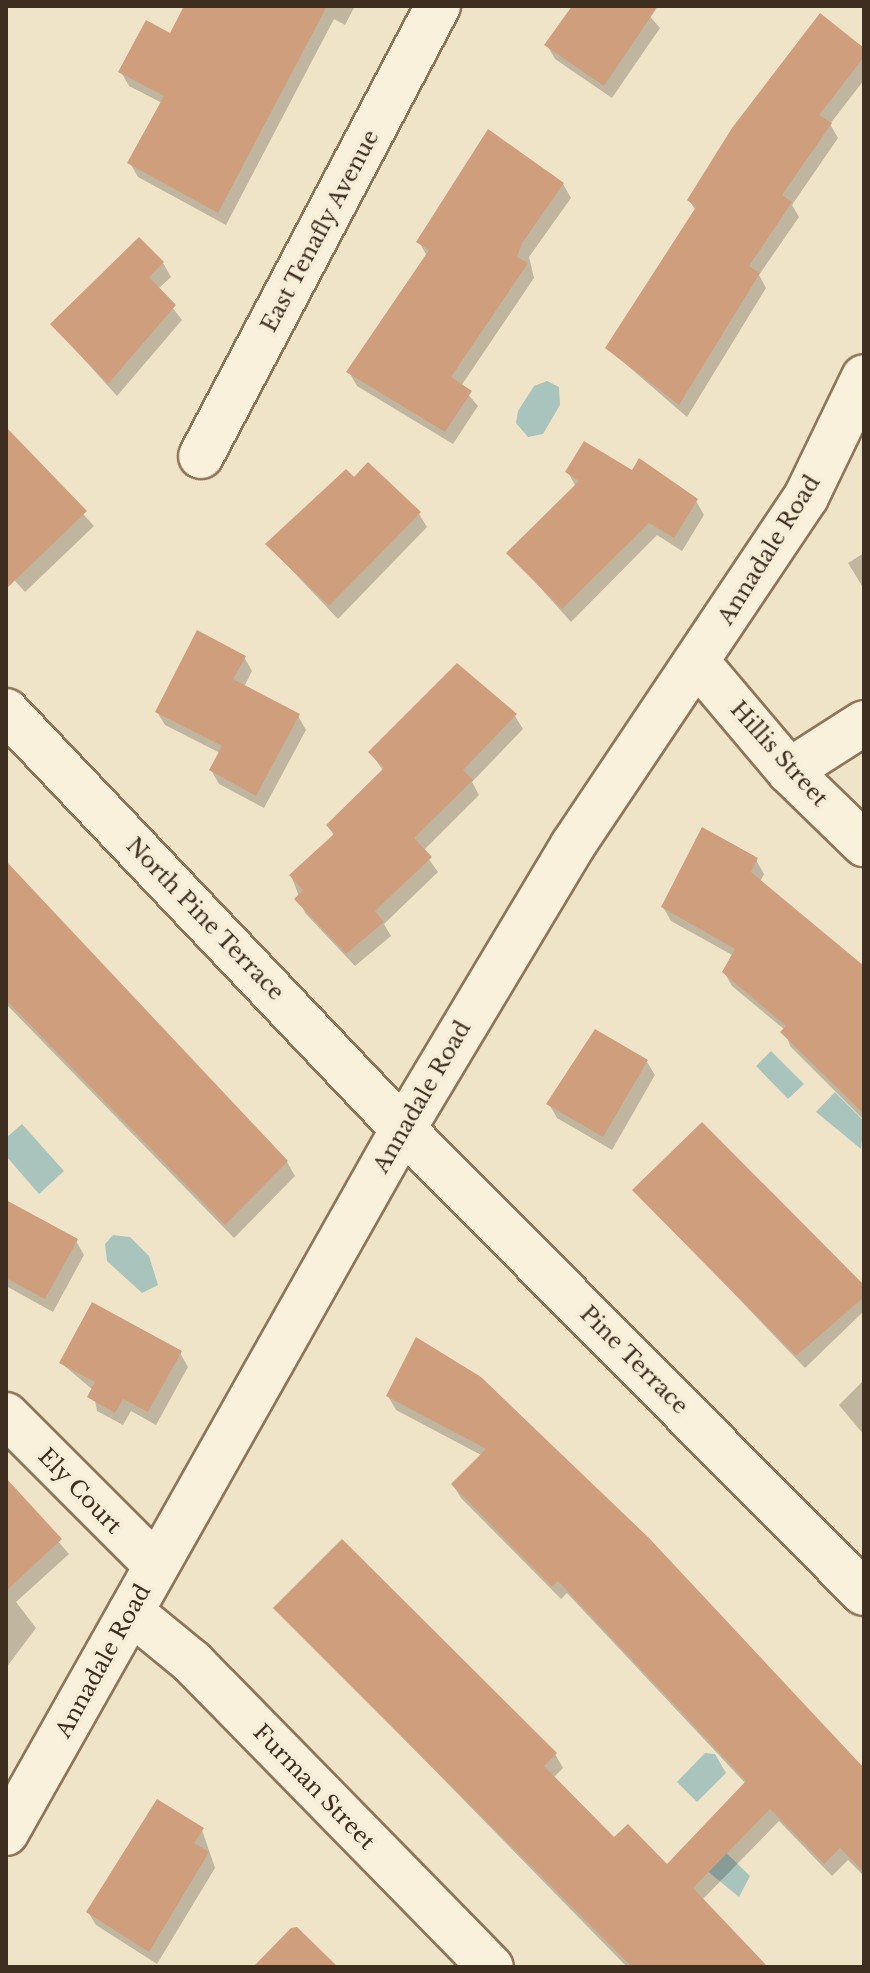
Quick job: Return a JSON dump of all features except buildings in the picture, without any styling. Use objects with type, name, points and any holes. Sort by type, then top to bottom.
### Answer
[{"type":"street","name":"East Tenafly Avenue","points":[[201,456],[438,6]]},
{"type":"street","name":"Annadale Road","points":[[6,1833],[403,1129],[573,845],[806,497],[864,377]]},
{"type":"street","name":"Hillis Street","points":[[697,662],[789,771],[864,844]]},
{"type":"street","name":"North Pine Terrace","points":[[6,711],[403,1129]]},
{"type":"street","points":[[789,771],[864,723]]},
{"type":"street","name":"Pine Terrace","points":[[403,1129],[864,1593]]},
{"type":"street","name":"Ely Court","points":[[6,1415],[156,1565]]},
{"type":"street","name":"Furman Street","points":[[131,1612],[192,1662],[491,1967]]},
{"type":"water","points":[[547,381],[559,387],[560,405],[543,434],[528,437],[516,423],[518,411],[534,386]]},
{"type":"water","points":[[771,1051],[804,1084],[788,1099],[756,1066]]},
{"type":"water","points":[[835,1092],[864,1121],[861,1149],[816,1112]]},
{"type":"water","points":[[22,1124],[64,1171],[39,1194],[6,1156],[6,1138]]},
{"type":"water","points":[[113,1235],[130,1237],[149,1256],[158,1285],[142,1293],[107,1261],[105,1244]]},
{"type":"water","points":[[705,1753],[715,1754],[726,1773],[697,1802],[677,1782]]},
{"type":"water","points":[[714,1841],[750,1876],[739,1897],[694,1860]]}]
